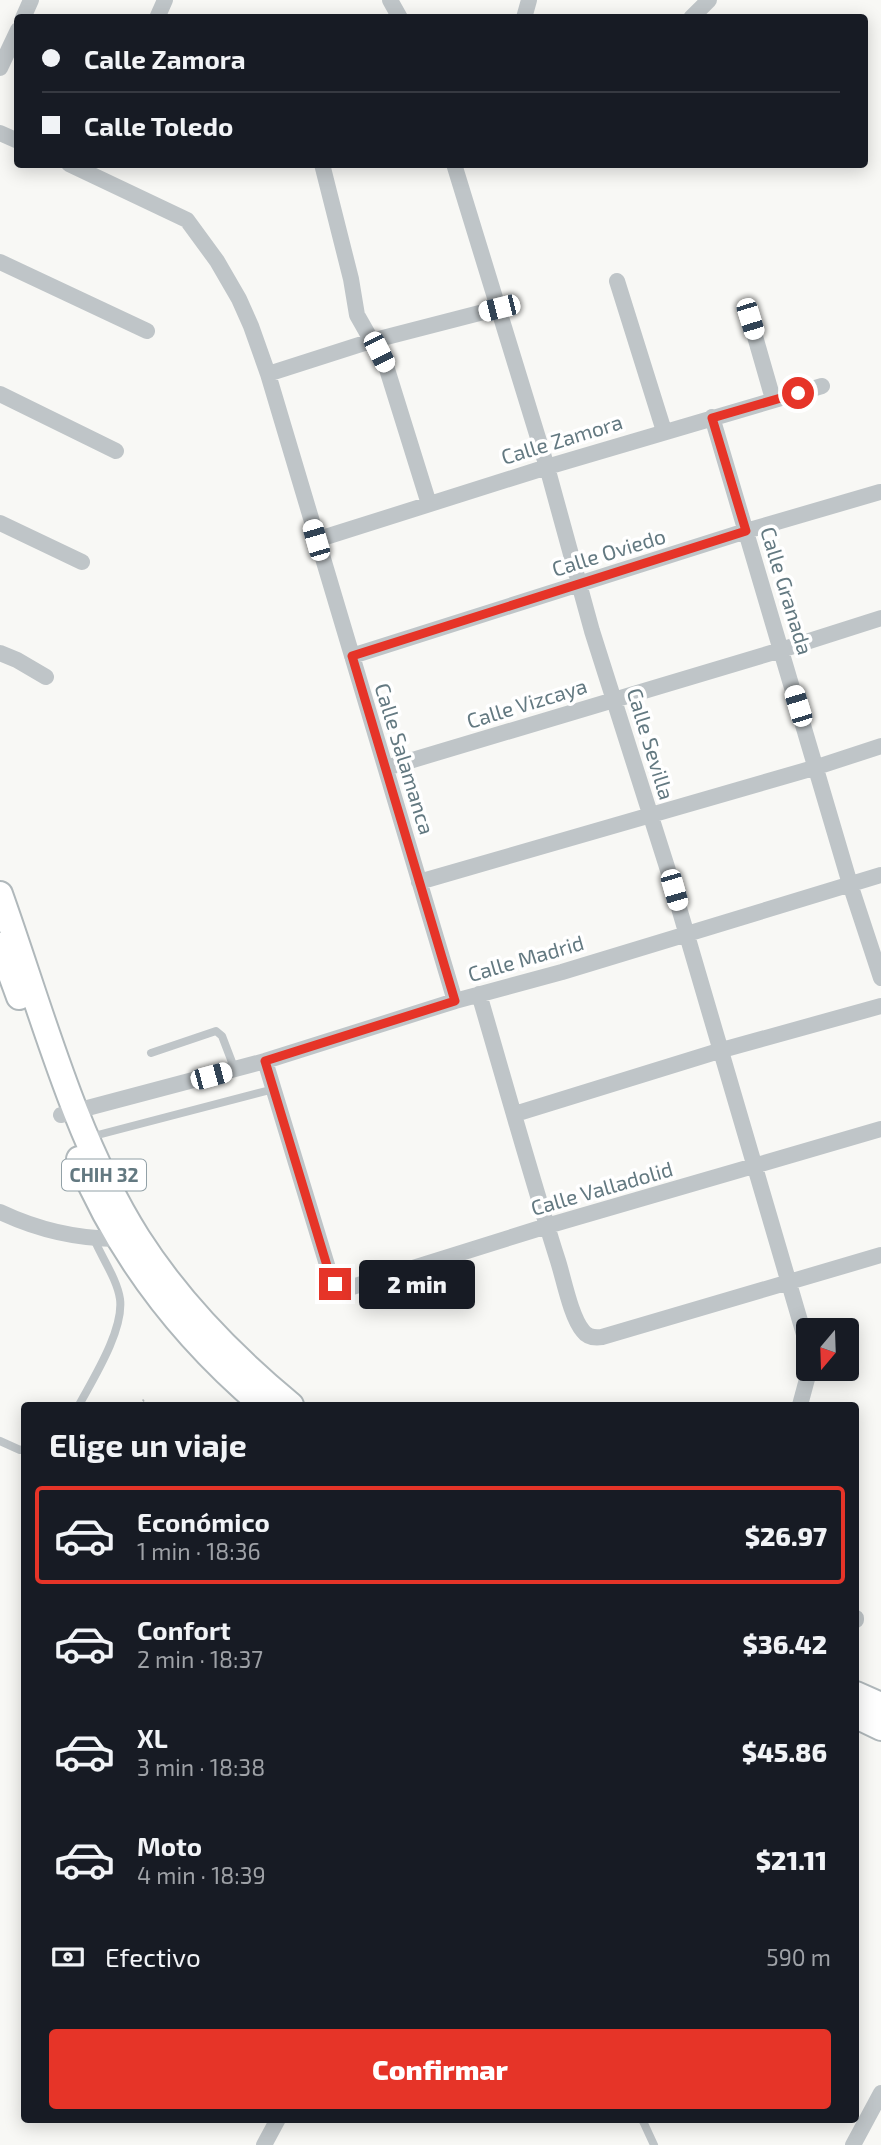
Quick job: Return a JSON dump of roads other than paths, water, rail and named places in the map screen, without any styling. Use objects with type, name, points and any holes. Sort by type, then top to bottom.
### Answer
[{"type":"main road","name":"CHIH 32","points":[[0,894],[106,1239],[152,1287],[192,1337],[241,1388],[258,1402]]},
{"type":"main road","name":"CHIH 32","points":[[0,945],[69,1113],[88,1138],[122,1210],[164,1275],[225,1346],[288,1402]]},
{"type":"main road","points":[[859,1695],[881,1705]]},
{"type":"main road","points":[[859,1717],[881,1728]]},
{"type":"street","points":[[695,14],[709,0]]},
{"type":"street","points":[[0,68],[14,38]]},
{"type":"street","name":"Calle Salamanca","points":[[77,168],[187,220],[217,261],[239,299],[268,374],[455,1001]]},
{"type":"street","points":[[322,168],[351,279],[356,315],[386,366],[429,504]]},
{"type":"street","name":"Calle Sevilla","points":[[455,168],[722,1051],[800,1318]]},
{"type":"street","points":[[0,262],[148,331]]},
{"type":"street","points":[[617,281],[664,431]]},
{"type":"street","points":[[268,374],[371,341],[499,308]]},
{"type":"street","points":[[750,319],[774,399]]},
{"type":"street","name":"Calle Zamora","points":[[316,540],[664,431],[822,386]]},
{"type":"street","points":[[0,394],[116,451]]},
{"type":"street","name":"Calle Granada","points":[[712,418],[850,884],[881,978]]},
{"type":"street","name":"Calle Oviedo","points":[[352,656],[746,531],[880,492]]},
{"type":"street","points":[[0,523],[82,562]]},
{"type":"street","name":"Calle Vizcaya","points":[[386,768],[881,618]]},
{"type":"street","points":[[0,653],[46,677]]},
{"type":"street","points":[[419,882],[881,746]]},
{"type":"street","name":"Calle Madrid","points":[[69,1113],[235,1070],[455,1001],[881,875]]},
{"type":"street","points":[[479,994],[575,1314],[581,1330],[593,1338],[881,1255]]},
{"type":"street","points":[[515,1114],[881,1006]]},
{"type":"street","points":[[265,1061],[274,1089]]},
{"type":"street","name":"Calle Valladolid","points":[[274,1089],[328,1269],[335,1284],[349,1288],[547,1226],[881,1129]]},
{"type":"street","points":[[0,1212],[46,1231],[106,1239]]},
{"type":"street","points":[[801,1402],[806,1381]]},
{"type":"street","points":[[853,2145],[881,2093]]},
{"type":"street","points":[[264,2145],[276,2123]]},
{"type":"lane","points":[[151,1053],[216,1031],[222,1036],[235,1070]]},
{"type":"lane","points":[[88,1138],[274,1089]]},
{"type":"lane","points":[[81,1402],[107,1350],[120,1309],[106,1239]]},
{"type":"lane","points":[[0,1441],[21,1450]]},
{"type":"lane","points":[[644,2123],[653,2145]]}]
